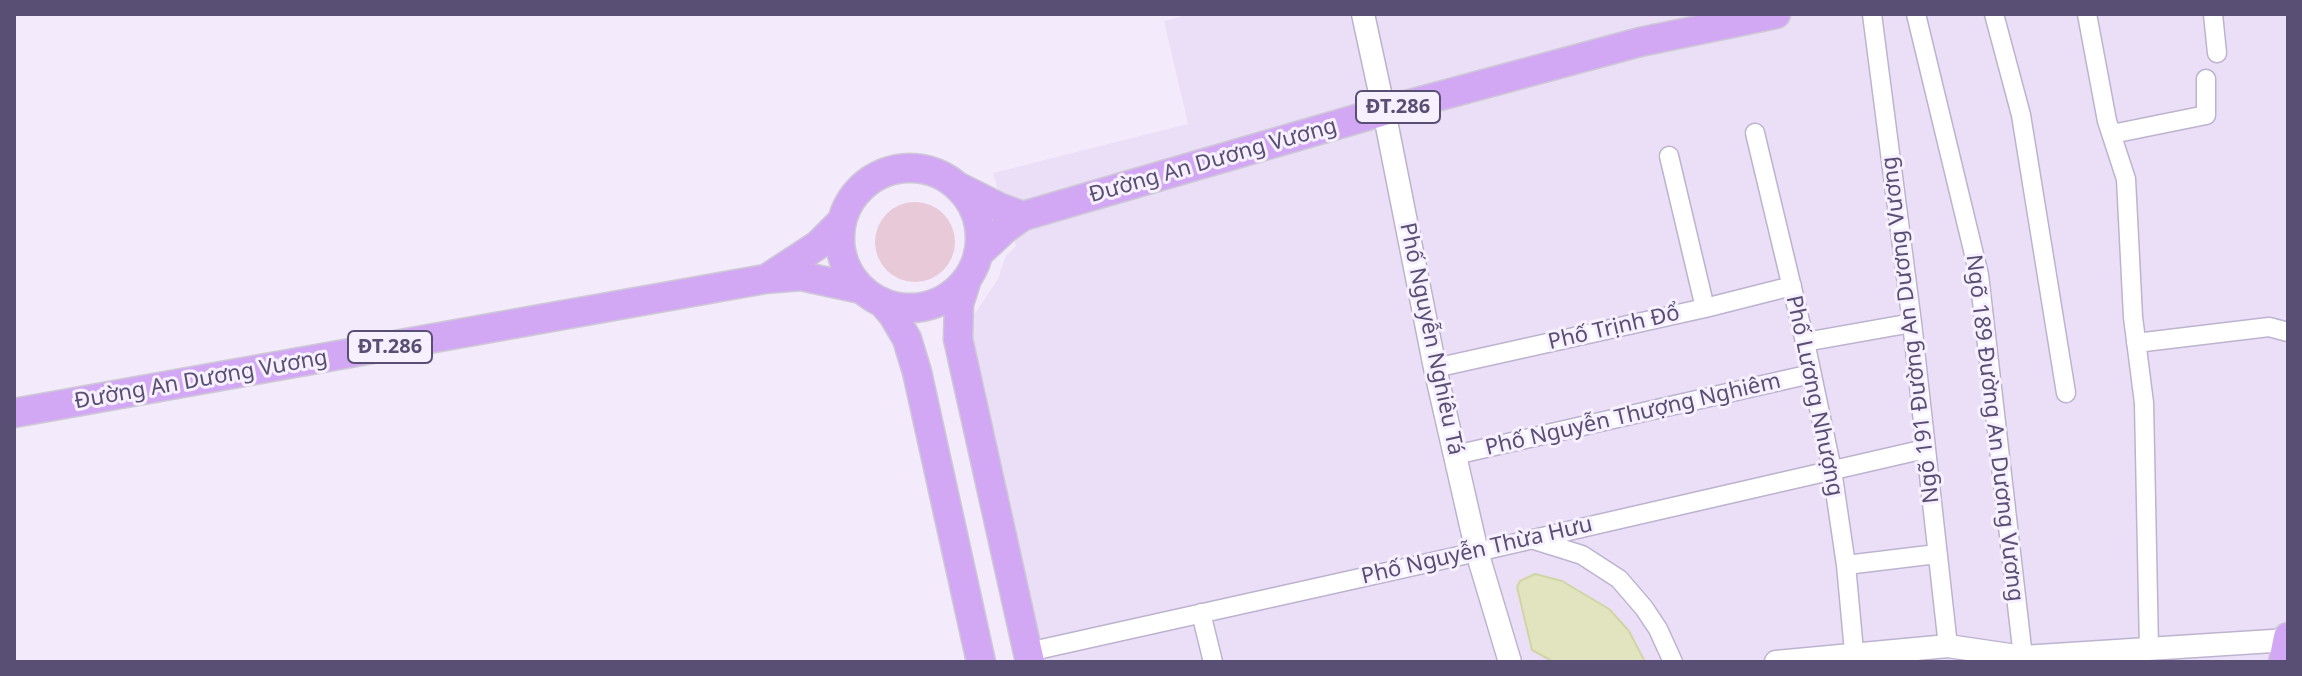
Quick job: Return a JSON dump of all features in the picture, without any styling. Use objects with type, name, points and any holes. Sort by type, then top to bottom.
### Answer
[{"type":"main road","name":"Đường An Dương Vương","points":[[973,266],[1006,228],[1023,216],[1384,111],[1640,42],[1776,14]]},
{"type":"main road","name":"ĐT.286","points":[[841,222],[851,199],[868,182],[890,171],[914,168],[938,174],[1001,208],[1023,216]]},
{"type":"main road","points":[[959,187],[978,218],[980,236],[959,304],[958,339],[1029,657]]},
{"type":"main road","name":"Đường An Dương Vương","points":[[765,279],[818,245],[841,222]]},
{"type":"main road","points":[[841,222],[840,246],[847,269],[893,315],[907,339],[981,662]]},
{"type":"main road","name":"ĐT.286","points":[[872,296],[900,307],[918,308],[936,303],[952,294],[973,266]]},
{"type":"main road","name":"Đường An Dương Vương","points":[[14,413],[765,279],[801,276],[872,296]]},
{"type":"main road","points":[[2283,662],[2288,639]]},
{"type":"street","name":"Phố Nguyễn Nghiêu Tá","points":[[1363,14],[1435,368],[1477,552],[1510,662]]},
{"type":"street","name":"Ngõ 191 Đường An Dương Vương","points":[[1872,14],[1912,323],[1948,646]]},
{"type":"street","name":"Ngõ 189 Đường An Dương Vương","points":[[1916,14],[1979,275],[2023,657]]},
{"type":"street","points":[[1994,14],[2021,115],[2066,393]]},
{"type":"street","points":[[2087,14],[2107,121],[2126,179],[2133,317],[2144,403],[2149,649]]},
{"type":"street","points":[[2213,14],[2217,53]]},
{"type":"street","points":[[2112,134],[2206,115],[2206,79]]},
{"type":"street","name":"Phố Lương Nhượng","points":[[1755,133],[1832,470],[1846,565],[1854,658]]},
{"type":"street","points":[[1669,156],[1705,308]]},
{"type":"street","name":"Phố Trịnh Đổ","points":[[1435,368],[1792,286]]},
{"type":"street","points":[[1805,342],[1912,323]]},
{"type":"street","points":[[2136,343],[2269,327],[2288,332]]},
{"type":"street","name":"Phố Nguyễn Thượng Nghiêm","points":[[1455,455],[1811,374]]},
{"type":"street","name":"Phố Nguyễn Thừa Hưu","points":[[1029,657],[1201,613],[1925,449]]},
{"type":"street","points":[[1531,539],[1582,555],[1619,579],[1658,629],[1673,662]]},
{"type":"street","points":[[1846,565],[1937,554]]},
{"type":"street","points":[[1201,613],[1213,662]]},
{"type":"street","points":[[1776,662],[1854,658],[1948,646],[2023,657],[2288,639]]},
{"type":"shaded area","points":[[1191,14],[2288,14],[2288,662],[1042,662],[969,329],[972,318],[998,279],[1006,256],[1016,246],[993,173],[1188,124],[1164,21]]},
{"type":"shaded area","points":[[915,202],[930,205],[943,214],[952,227],[955,242],[952,257],[943,270],[930,279],[915,282],[900,279],[887,270],[878,257],[875,242],[878,227],[887,214],[900,205]]},
{"type":"shaded area","points":[[1535,574],[1562,581],[1609,609],[1629,631],[1645,662],[1554,662],[1532,650],[1517,587],[1520,581]]}]
